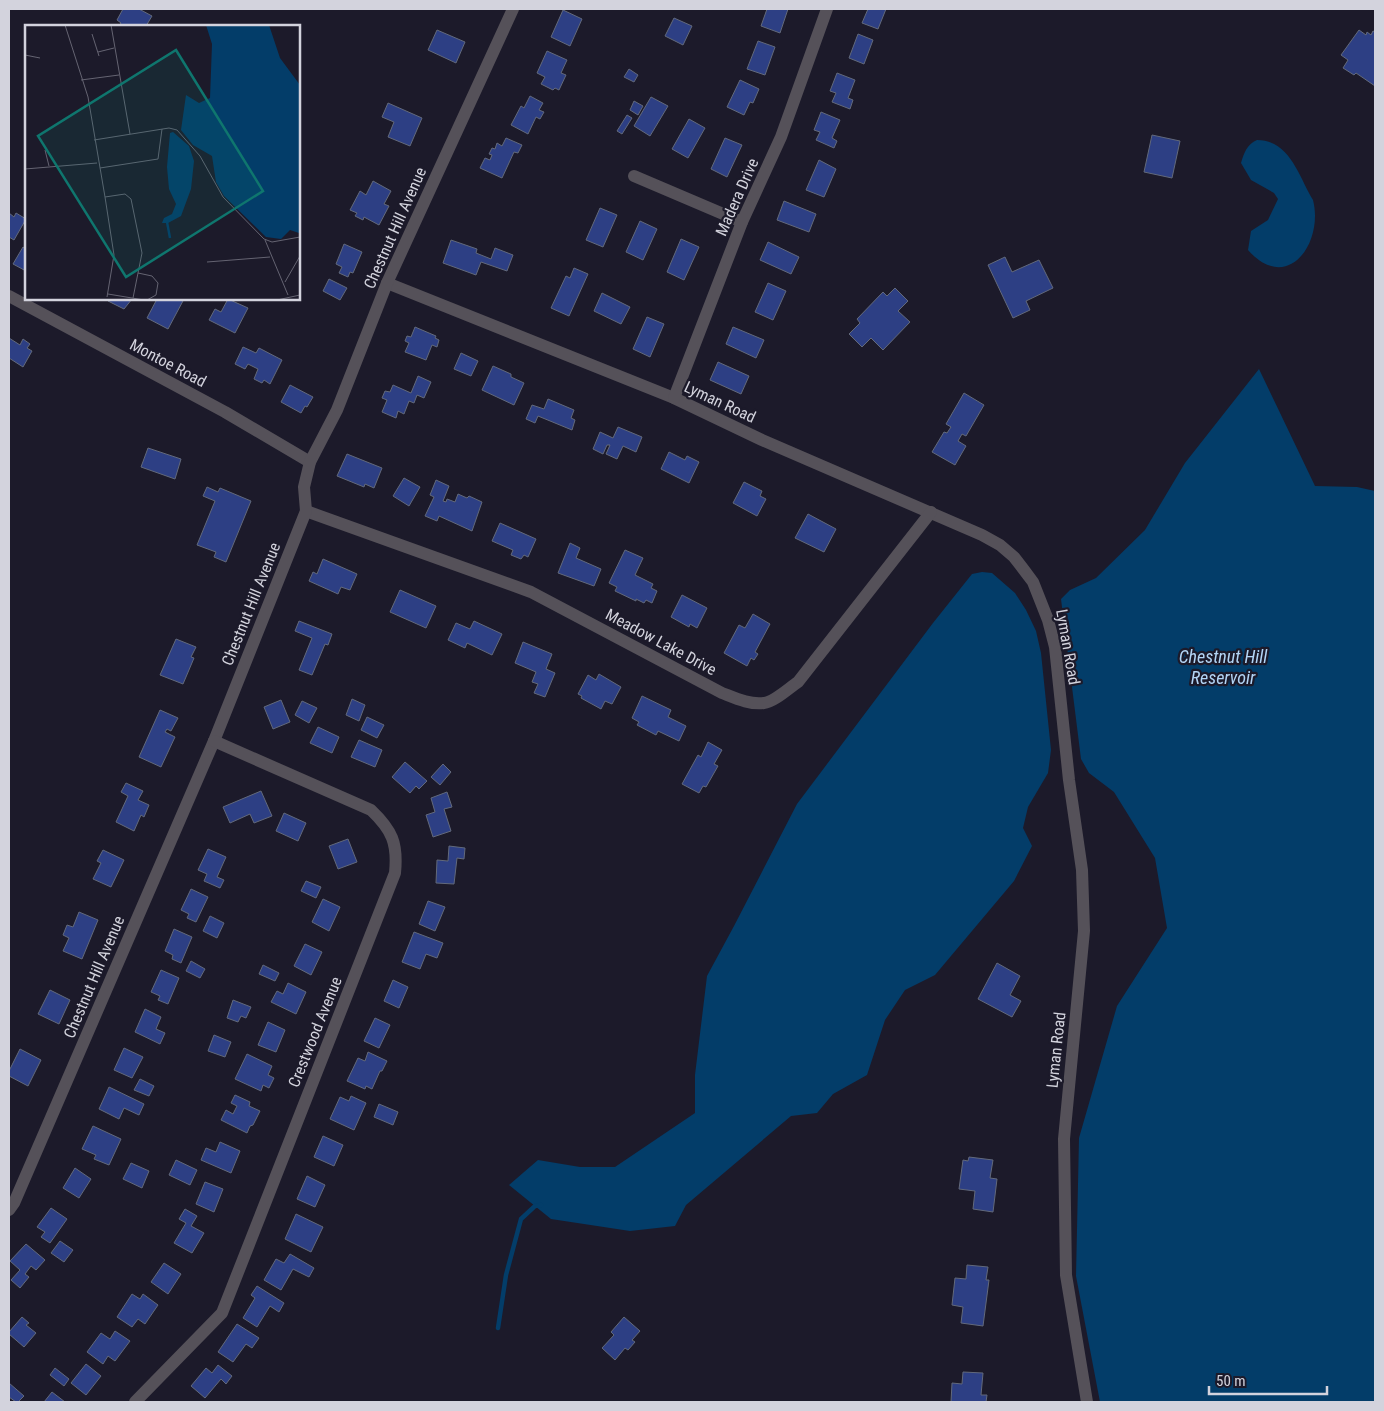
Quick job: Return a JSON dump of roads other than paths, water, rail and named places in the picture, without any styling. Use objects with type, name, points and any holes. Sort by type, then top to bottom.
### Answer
[{"type":"street","name":"Chestnut Hill Avenue","points":[[9,1210],[14,1203],[214,741],[306,511],[304,487],[310,462],[337,410],[387,283],[512,9]]},
{"type":"street","name":"Madera Drive","points":[[674,398],[742,222],[781,137],[827,9]]},
{"type":"street","points":[[634,176],[742,222]]},
{"type":"street","name":"Lyman Road","points":[[387,283],[674,398],[762,440],[982,535],[1000,545],[1014,556],[1033,582],[1042,602],[1054,647],[1082,870],[1082,950],[1064,1139],[1066,1276],[1087,1402]]},
{"type":"street","name":"Montoe Road","points":[[9,296],[225,412],[310,462]]},
{"type":"street","name":"Meadow Lake Drive","points":[[306,511],[531,592],[722,693],[746,702],[765,704],[798,682],[931,512]]},
{"type":"street","name":"Crestwood Avenue","points":[[135,1402],[222,1313],[396,873],[397,855],[392,836],[383,821],[371,810],[214,741]]},
{"type":"water","points":[[1257,140],[1278,146],[1286,153],[1313,200],[1315,216],[1313,232],[1308,246],[1300,258],[1289,265],[1277,267],[1263,262],[1248,250],[1251,231],[1268,220],[1278,199],[1274,193],[1251,180],[1241,163],[1248,146]]},
{"type":"water","name":"Chestnut Hill Reservoir","points":[[1259,369],[1315,486],[1357,487],[1375,491],[1375,1402],[1100,1402],[1076,1276],[1079,1138],[1117,1006],[1167,928],[1155,858],[1114,792],[1089,773],[1081,759],[1061,599],[1070,590],[1096,578],[1145,530],[1185,463]]},
{"type":"water","points":[[992,573],[1015,593],[1036,631],[1041,653],[1051,750],[1048,773],[1028,807],[1023,828],[1032,846],[1014,881],[935,975],[905,990],[885,1020],[867,1075],[833,1094],[817,1113],[791,1116],[686,1205],[675,1226],[630,1231],[551,1219],[509,1185],[538,1160],[580,1167],[615,1167],[695,1113],[695,1075],[707,976],[797,804],[972,574]]},
{"type":"waterway","points":[[498,1328],[506,1275],[521,1219],[535,1206],[541,1205]]}]
